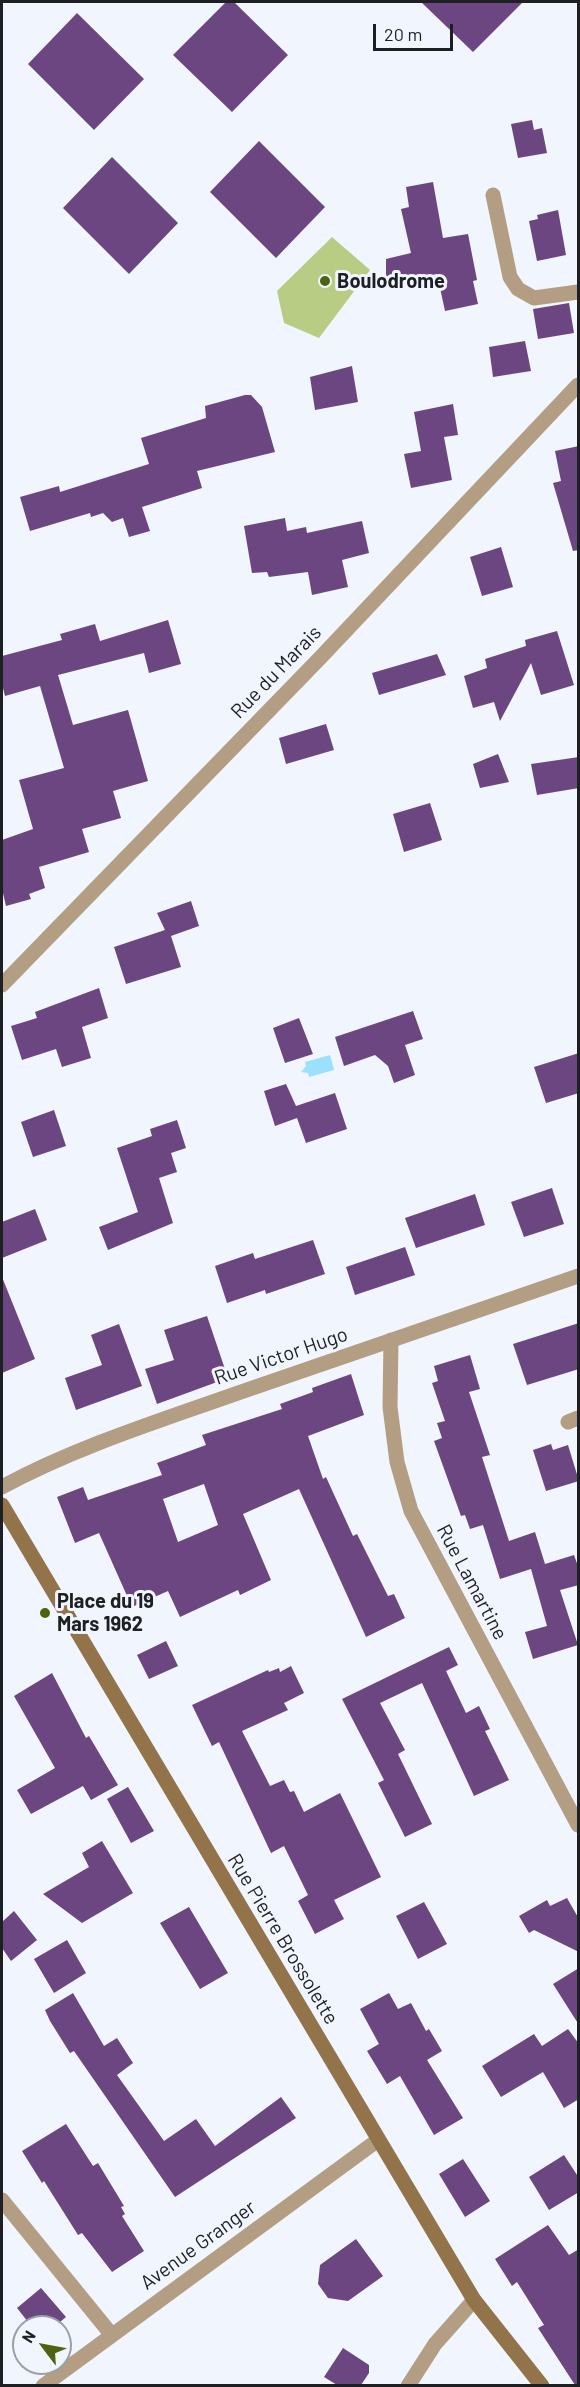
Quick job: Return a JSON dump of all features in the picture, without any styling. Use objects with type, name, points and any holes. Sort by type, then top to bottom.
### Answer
[{"type":"street","points":[[493,195],[510,277],[518,289],[534,298],[579,292]]},
{"type":"street","name":"Rue du Marais","points":[[2,985],[320,658],[579,385]]},
{"type":"street","name":"Rue Victor Hugo","points":[[2,1487],[102,1443],[390,1340],[579,1276]]},
{"type":"street","name":"Rue Lamartine","points":[[390,1340],[390,1407],[394,1440],[397,1462],[411,1511],[579,1825]]},
{"type":"street","name":"Rue Pierre Brossolette","points":[[2,1504],[474,2300],[542,2385]]},
{"type":"street","name":"Avenue Granger","points":[[43,2385],[378,2140]]},
{"type":"street","points":[[2,2200],[111,2334]]},
{"type":"street","points":[[408,2385],[435,2344],[474,2300]]},
{"type":"green space","name":"Boulodrome","points":[[332,237],[370,270],[319,338],[284,323],[277,291]]},
{"type":"water","points":[[330,1055],[334,1070],[309,1077],[308,1073],[301,1072],[306,1066],[305,1062]]},
{"type":"building","points":[[226,2],[234,2],[288,55],[232,112],[173,55]]},
{"type":"building","points":[[421,2],[523,2],[473,52]]},
{"type":"building","points":[[77,13],[144,79],[94,130],[28,64]]},
{"type":"building","points":[[532,120],[534,130],[542,128],[547,153],[518,158],[511,124]]},
{"type":"building","points":[[259,141],[325,207],[276,258],[210,192]]},
{"type":"building","points":[[112,157],[178,223],[129,274],[63,208]]},
{"type":"building","points":[[433,182],[443,238],[468,234],[477,280],[473,281],[478,304],[445,311],[437,274],[386,284],[386,259],[411,253],[401,209],[409,207],[406,187]]},
{"type":"building","points":[[558,210],[566,255],[537,261],[529,221],[538,219],[537,215]]},
{"type":"building","points":[[569,303],[574,333],[538,339],[533,309]]},
{"type":"building","points":[[525,341],[531,371],[493,377],[489,347]]},
{"type":"building","points":[[352,366],[358,402],[315,410],[310,377]]},
{"type":"building","points":[[251,395],[262,407],[275,452],[197,471],[202,488],[142,507],[150,531],[129,537],[123,518],[112,522],[103,513],[91,517],[90,513],[30,531],[20,497],[59,486],[60,492],[149,464],[141,438],[206,418],[205,406]]},
{"type":"building","points":[[453,404],[458,435],[444,437],[452,480],[411,488],[404,454],[421,451],[414,412]]},
{"type":"building","points":[[579,446],[579,550],[573,551],[553,483],[561,481],[555,451]]},
{"type":"building","points":[[285,518],[287,531],[306,527],[307,533],[362,521],[369,553],[342,560],[348,587],[312,595],[308,572],[269,577],[267,572],[252,573],[244,526]]},
{"type":"building","points":[[501,547],[513,587],[482,596],[470,557]]},
{"type":"building","points":[[168,620],[181,664],[149,673],[144,653],[58,675],[73,725],[128,710],[148,781],[113,791],[121,818],[82,829],[89,852],[39,867],[45,888],[29,894],[31,899],[6,906],[2,889],[2,840],[33,829],[19,780],[64,768],[40,686],[5,696],[2,684],[2,656],[62,640],[60,634],[95,624],[100,641]]},
{"type":"building","points":[[557,631],[574,685],[541,695],[531,663],[500,721],[494,702],[473,708],[464,676],[487,668],[485,659],[526,646],[525,640]]},
{"type":"building","points":[[437,654],[446,675],[379,695],[372,673]]},
{"type":"building","points":[[326,724],[334,750],[286,764],[279,738]]},
{"type":"building","points":[[498,754],[509,782],[480,788],[473,764]]},
{"type":"building","points":[[579,757],[579,788],[537,795],[531,764]]},
{"type":"building","points":[[430,803],[442,840],[404,852],[393,814]]},
{"type":"building","points":[[191,901],[199,926],[171,936],[181,967],[126,984],[114,947],[165,930],[157,913]]},
{"type":"building","points":[[99,988],[108,1018],[82,1027],[91,1058],[62,1067],[56,1049],[22,1060],[11,1026],[37,1018],[35,1012]]},
{"type":"building","points":[[413,1011],[423,1039],[405,1045],[415,1075],[394,1083],[388,1066],[375,1055],[344,1066],[335,1037]]},
{"type":"building","points":[[299,1018],[313,1054],[285,1063],[273,1028]]},
{"type":"building","points":[[579,1053],[579,1093],[546,1103],[534,1067]]},
{"type":"building","points":[[286,1084],[296,1106],[335,1093],[347,1129],[306,1143],[297,1118],[275,1126],[264,1091]]},
{"type":"building","points":[[54,1110],[66,1146],[33,1157],[21,1122]]},
{"type":"building","points":[[177,1120],[186,1148],[171,1153],[177,1172],[159,1178],[173,1223],[108,1250],[99,1227],[138,1212],[117,1148],[152,1136],[150,1129]]},
{"type":"building","points":[[552,1188],[564,1224],[524,1237],[511,1202]]},
{"type":"building","points":[[475,1194],[485,1225],[416,1248],[405,1218]]},
{"type":"building","points":[[35,1209],[47,1240],[2,1258],[2,1222]]},
{"type":"building","points":[[313,1240],[325,1274],[266,1294],[265,1290],[227,1303],[215,1266],[253,1253],[255,1259]]},
{"type":"building","points":[[405,1247],[415,1275],[355,1295],[346,1267]]},
{"type":"building","points":[[2,1277],[35,1359],[2,1373]]},
{"type":"building","points":[[207,1316],[228,1378],[157,1404],[145,1369],[174,1360],[164,1330]]},
{"type":"building","points":[[579,1323],[579,1369],[527,1385],[513,1344]]},
{"type":"building","points":[[119,1324],[142,1386],[76,1410],[65,1378],[102,1365],[91,1335]]},
{"type":"building","points":[[470,1355],[480,1389],[469,1392],[490,1455],[482,1457],[509,1541],[535,1532],[545,1564],[574,1555],[579,1569],[579,1585],[560,1590],[578,1645],[533,1659],[525,1632],[547,1626],[531,1569],[500,1579],[483,1525],[470,1529],[465,1515],[461,1516],[434,1441],[442,1438],[437,1423],[445,1421],[432,1383],[438,1381],[434,1366]]},
{"type":"building","points":[[351,1374],[364,1415],[308,1436],[323,1479],[326,1477],[353,1536],[357,1534],[388,1596],[394,1594],[405,1618],[366,1637],[299,1489],[243,1514],[271,1580],[240,1595],[238,1590],[180,1617],[168,1591],[132,1607],[99,1533],[75,1543],[57,1497],[83,1487],[88,1500],[162,1475],[157,1463],[206,1445],[202,1435],[282,1409],[280,1404],[313,1392],[312,1388]],"holes":[[[204,1484],[218,1525],[178,1542],[163,1499]]]},
{"type":"building","points":[[551,1444],[553,1450],[568,1445],[579,1481],[546,1491],[533,1450]]},
{"type":"building","points":[[166,1641],[178,1666],[149,1679],[137,1655]]},
{"type":"building","points":[[449,1647],[458,1665],[446,1671],[466,1713],[479,1706],[490,1729],[485,1731],[509,1780],[474,1796],[422,1683],[380,1703],[405,1750],[398,1754],[432,1824],[405,1837],[378,1783],[384,1780],[342,1699]]},
{"type":"building","points":[[291,1666],[304,1693],[284,1703],[288,1710],[242,1731],[270,1786],[284,1780],[290,1792],[294,1791],[304,1812],[340,1793],[381,1877],[334,1900],[344,1919],[315,1934],[298,1901],[308,1895],[284,1846],[271,1853],[219,1742],[212,1746],[192,1705],[268,1670],[269,1672],[279,1668],[280,1672]]},
{"type":"building","points":[[52,1673],[86,1738],[89,1736],[118,1785],[91,1800],[83,1786],[31,1814],[17,1790],[55,1768],[14,1696]]},
{"type":"building","points":[[128,1787],[154,1831],[131,1843],[107,1799]]},
{"type":"building","points":[[102,1841],[133,1893],[82,1923],[43,1894],[89,1867],[82,1853]]},
{"type":"building","points":[[567,1898],[579,1919],[579,1952],[534,1930],[529,1933],[519,1916],[547,1900],[550,1906]]},
{"type":"building","points":[[424,1902],[447,1944],[418,1959],[396,1916]]},
{"type":"building","points":[[189,1907],[228,1973],[200,1989],[160,1923]]},
{"type":"building","points":[[14,1911],[37,1940],[11,1961],[2,1948],[2,1922]]},
{"type":"building","points":[[67,1940],[86,1973],[54,1993],[34,1959]]},
{"type":"building","points":[[579,1968],[579,2025],[553,1984]]},
{"type":"building","points":[[73,1993],[104,2046],[117,2038],[133,2063],[117,2075],[164,2141],[196,2119],[215,2146],[281,2097],[296,2118],[175,2197],[74,2051],[70,2053],[50,2021],[45,2010]]},
{"type":"building","points":[[389,1993],[398,2009],[411,2003],[426,2031],[429,2029],[442,2051],[427,2060],[463,2118],[434,2135],[400,2076],[387,2084],[367,2051],[379,2044],[360,2009]]},
{"type":"building","points":[[568,2029],[579,2044],[579,2099],[564,2108],[543,2072],[501,2097],[482,2066],[534,2034],[542,2046]]},
{"type":"building","points":[[66,2124],[93,2166],[98,2163],[124,2206],[121,2207],[125,2214],[122,2216],[144,2251],[112,2272],[82,2233],[78,2235],[22,2151]]},
{"type":"building","points":[[564,2155],[579,2178],[579,2192],[549,2210],[529,2177]]},
{"type":"building","points":[[463,2159],[490,2201],[465,2217],[439,2174]]},
{"type":"building","points":[[548,2225],[569,2255],[579,2249],[579,2385],[575,2385],[538,2328],[544,2325],[517,2282],[512,2286],[495,2259]]},
{"type":"building","points":[[356,2239],[383,2276],[348,2301],[328,2298],[318,2284],[320,2265]]},
{"type":"building","points":[[41,2288],[64,2315],[23,2315],[17,2308]]},
{"type":"building","points":[[343,2348],[369,2365],[369,2373],[361,2385],[337,2385],[324,2377]]},
{"type":"place","name":"Boulodrome","points":[[325,281]]},
{"type":"place","name":"Place du 19 Mars 1962","points":[[45,1613]]}]
